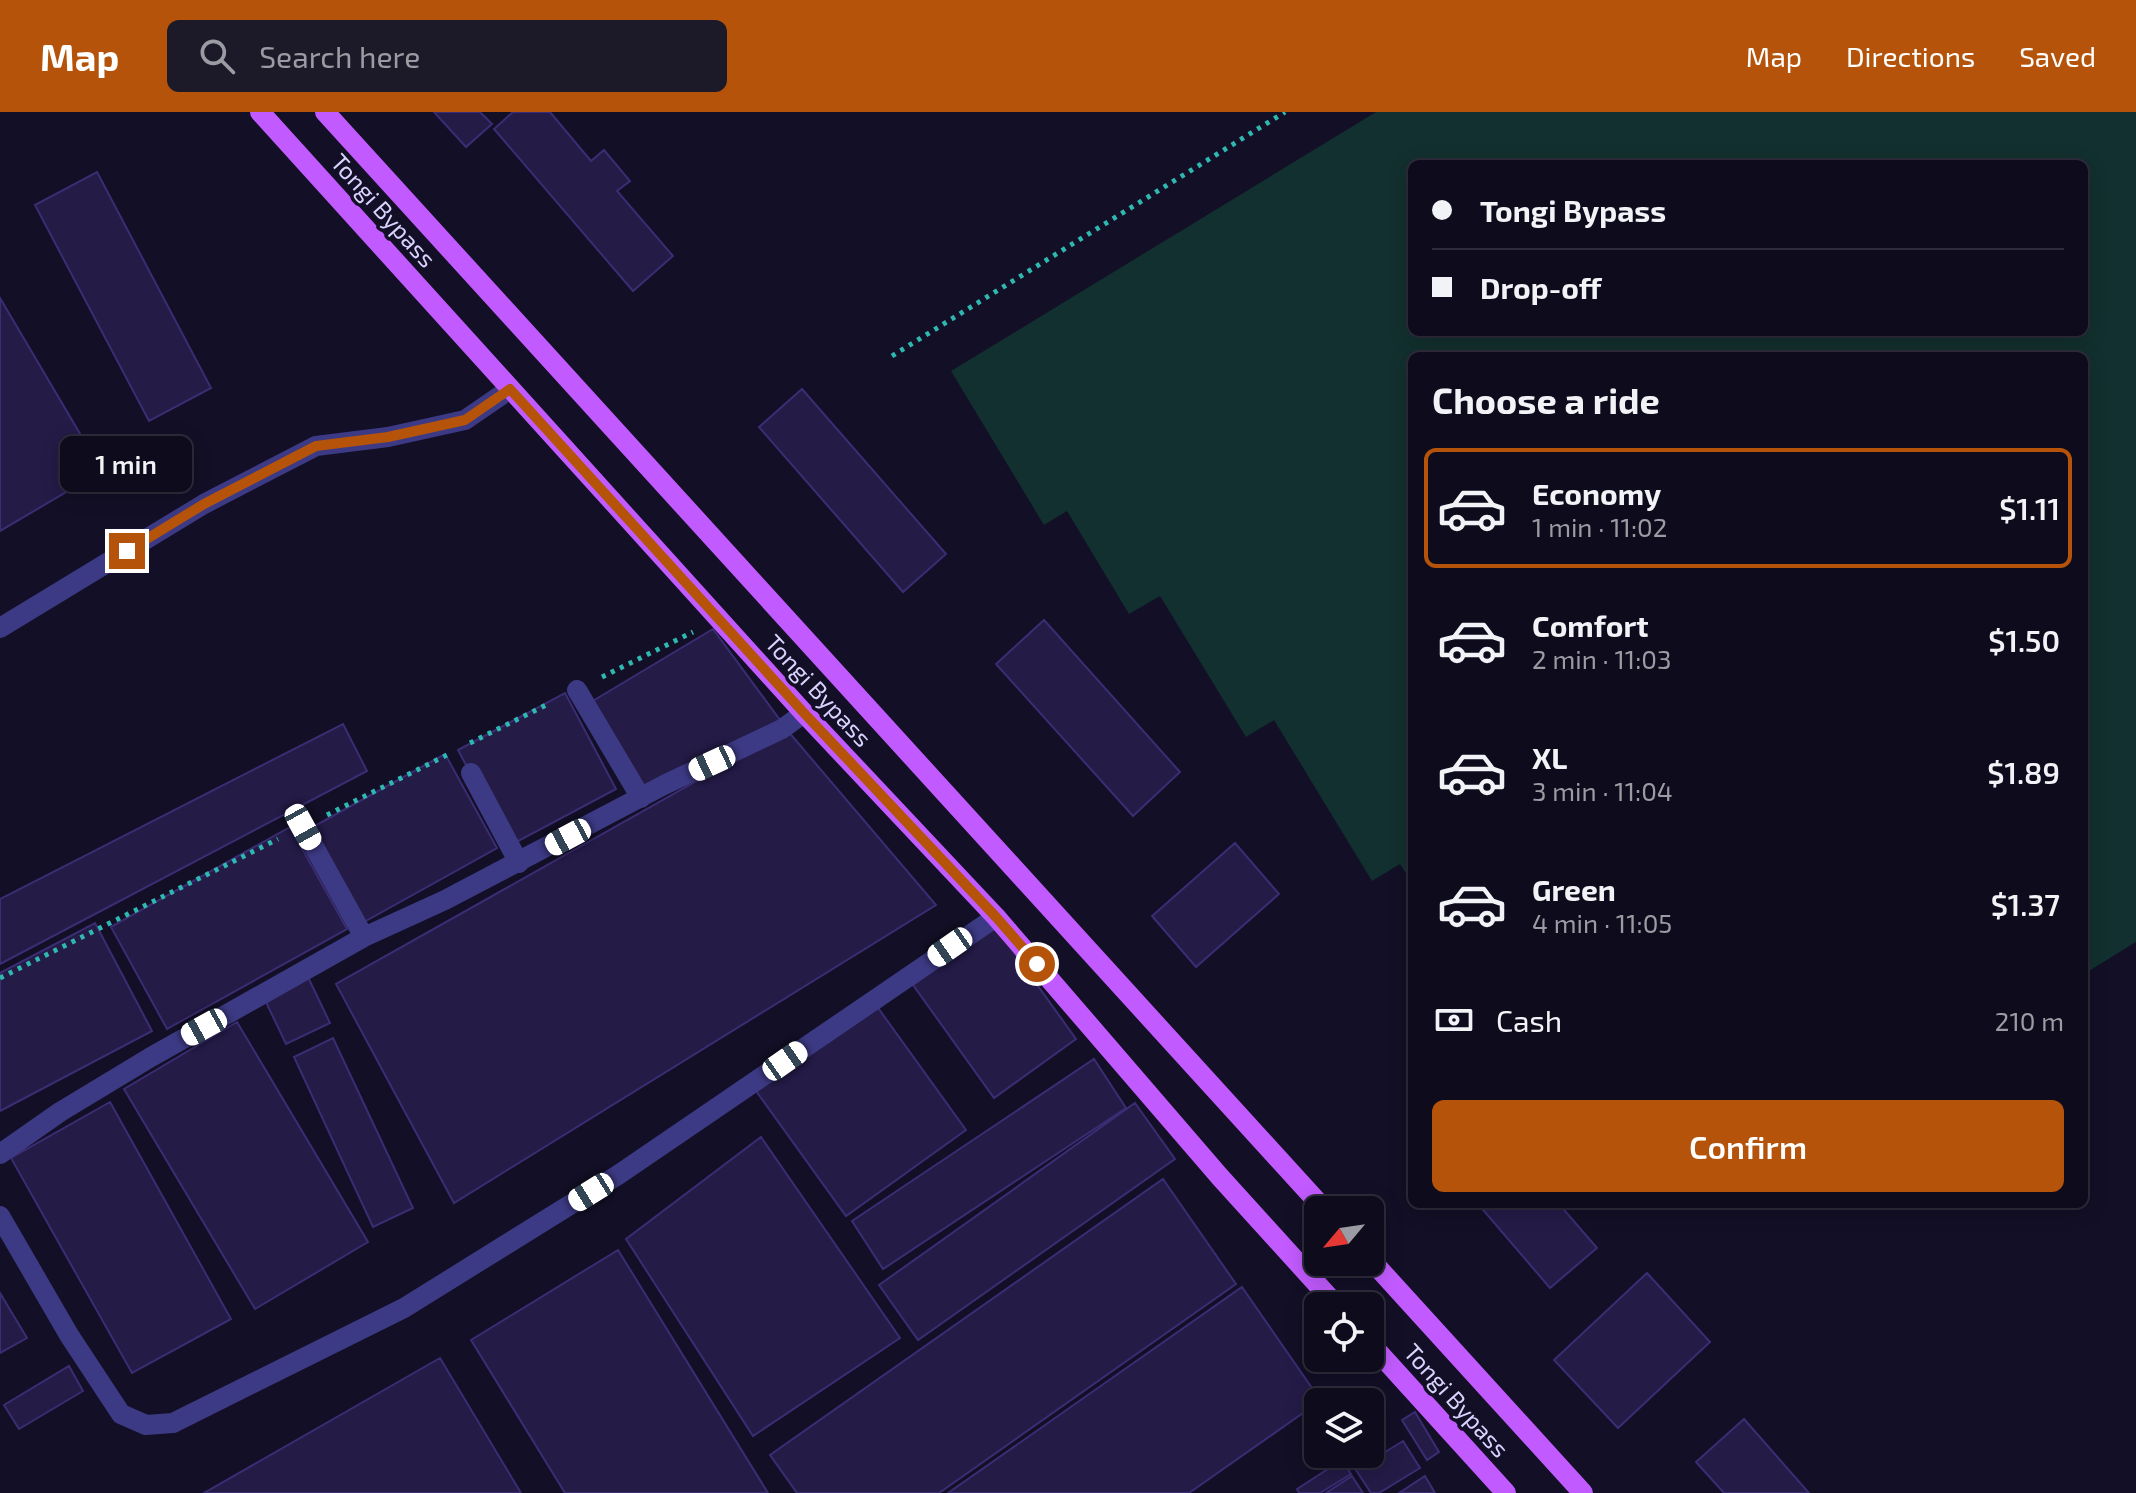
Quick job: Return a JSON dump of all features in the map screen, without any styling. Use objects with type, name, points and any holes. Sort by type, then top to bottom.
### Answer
[{"type":"main road","name":"Tongi Bypass","points":[[260,112],[804,713],[996,917],[1220,1177],[1324,1292]]},
{"type":"main road","points":[[325,112],[1312,1196]]},
{"type":"main road","points":[[1384,1274],[1583,1493]]},
{"type":"main road","name":"Tongi Bypass","points":[[1384,1358],[1506,1493]]},
{"type":"lane","points":[[0,628],[204,504],[316,446],[388,437],[465,420],[510,389]]},
{"type":"lane","points":[[577,690],[641,798]]},
{"type":"lane","points":[[0,1154],[60,1112],[151,1057],[364,937],[519,863],[641,798],[782,729],[804,713]]},
{"type":"lane","points":[[471,773],[519,863]]},
{"type":"lane","points":[[303,827],[364,937]]},
{"type":"lane","points":[[0,1216],[69,1335],[121,1414],[146,1425],[173,1423],[417,1300],[618,1175],[996,917]]},
{"type":"path","points":[[892,356],[1285,112]]},
{"type":"path","points":[[467,745],[719,619]]},
{"type":"path","points":[[0,978],[454,751]]},
{"type":"green space","points":[[1376,112],[2136,112],[2136,942],[2088,972],[2088,352],[1408,352],[1408,877],[1400,864],[1372,881],[1274,720],[1246,737],[1160,596],[1129,614],[1067,511],[1044,525],[951,371]]},
{"type":"building","points":[[434,112],[480,112],[492,124],[466,147]]},
{"type":"building","points":[[513,112],[550,112],[591,161],[604,150],[630,181],[617,191],[673,256],[633,291],[494,129]]},
{"type":"building","points":[[97,172],[211,388],[149,421],[35,205]]},
{"type":"building","points":[[0,298],[102,471],[0,531]]},
{"type":"building","points":[[802,389],[946,554],[903,592],[759,427]]},
{"type":"building","points":[[1044,620],[1180,772],[1133,816],[996,664]]},
{"type":"building","points":[[713,629],[780,720],[646,794],[591,702]]},
{"type":"building","points":[[565,693],[616,789],[509,846],[458,750]]},
{"type":"building","points":[[343,724],[367,771],[0,964],[0,899]]},
{"type":"building","points":[[787,730],[936,905],[454,1203],[336,984]]},
{"type":"building","points":[[445,754],[497,848],[364,922],[311,828]]},
{"type":"building","points":[[290,827],[347,929],[167,1029],[111,927]]},
{"type":"building","points":[[1235,843],[1279,894],[1196,967],[1152,916]]},
{"type":"building","points":[[95,923],[152,1031],[0,1111],[0,973]]},
{"type":"building","points":[[995,926],[1076,1039],[994,1098],[913,985]]},
{"type":"building","points":[[307,975],[330,1023],[286,1044],[263,996]]},
{"type":"building","points":[[876,1005],[966,1130],[846,1216],[756,1091]]},
{"type":"building","points":[[237,1022],[368,1242],[255,1309],[124,1089]]},
{"type":"building","points":[[333,1038],[413,1208],[373,1227],[294,1057]]},
{"type":"building","points":[[1094,1059],[1126,1108],[883,1269],[852,1221]]},
{"type":"building","points":[[110,1102],[231,1319],[132,1373],[11,1158]]},
{"type":"building","points":[[1135,1103],[1175,1159],[918,1340],[879,1285]]},
{"type":"building","points":[[761,1137],[900,1338],[753,1436],[626,1239]]},
{"type":"building","points":[[1163,1179],[1236,1284],[939,1493],[797,1493],[770,1455]]},
{"type":"building","points":[[1481,1208],[1562,1208],[1597,1248],[1550,1288]]},
{"type":"building","points":[[618,1250],[768,1493],[565,1493],[471,1340]]},
{"type":"building","points":[[1647,1273],[1710,1342],[1618,1428],[1554,1360]]},
{"type":"building","points":[[1242,1287],[1312,1388],[1304,1388],[1304,1413],[1189,1493],[948,1493]]},
{"type":"building","points":[[0,1293],[27,1338],[0,1353]]},
{"type":"building","points":[[440,1358],[521,1493],[204,1493]]},
{"type":"building","points":[[69,1366],[83,1391],[19,1429],[4,1405]]},
{"type":"building","points":[[1415,1412],[1439,1452],[1427,1460],[1402,1420]]},
{"type":"building","points":[[1744,1419],[1809,1493],[1724,1493],[1696,1462]]},
{"type":"building","points":[[1403,1441],[1420,1468],[1379,1493],[1371,1493],[1356,1470],[1384,1468],[1384,1453]]},
{"type":"building","points":[[1330,1468],[1347,1468],[1351,1474],[1320,1493],[1299,1493],[1297,1489]]},
{"type":"building","points":[[1352,1476],[1363,1493],[1326,1493]]},
{"type":"building","points":[[1425,1476],[1435,1493],[1399,1493]]},
{"type":"route","points":[[127,551],[204,504],[316,446],[388,437],[465,420],[510,389],[1037,964]]}]
